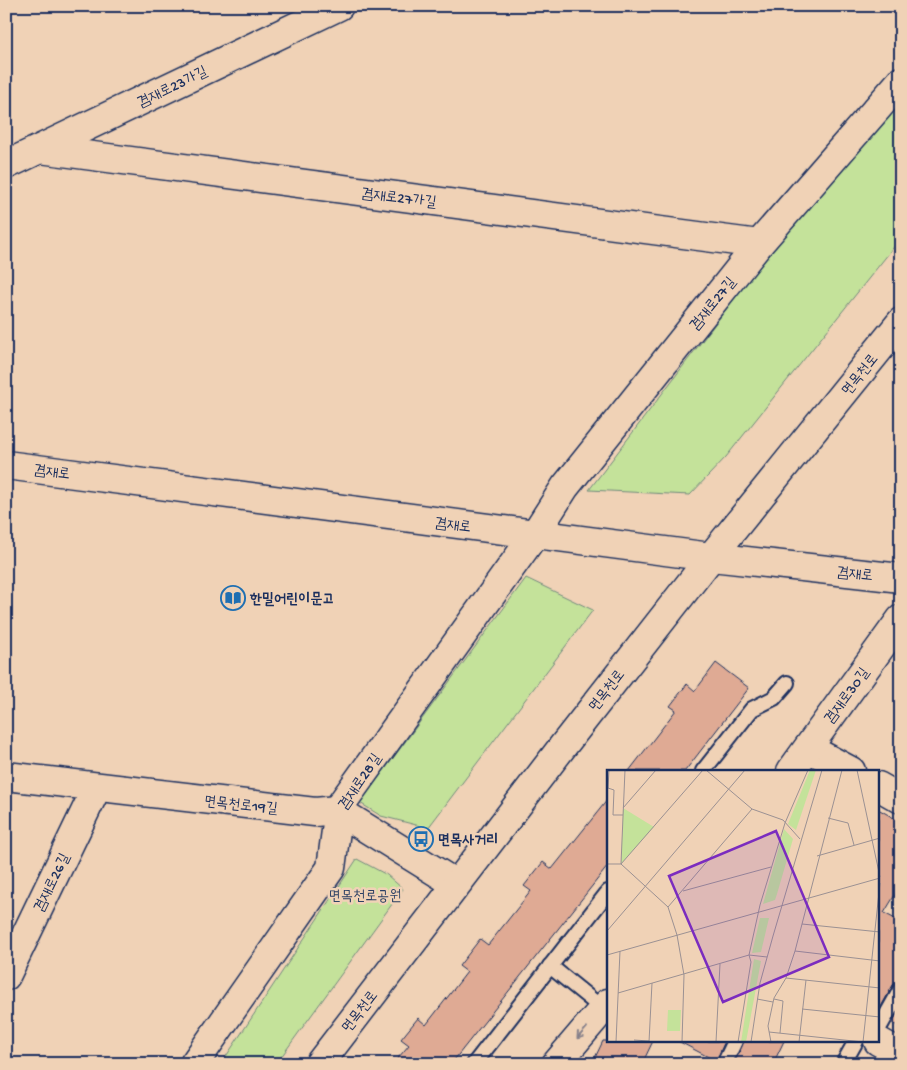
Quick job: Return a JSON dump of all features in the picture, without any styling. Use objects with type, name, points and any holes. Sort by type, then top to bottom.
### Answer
[{"type":"street","name":"겸재로23가길","points":[[6,165],[339,6]]},
{"type":"street","name":"겸재로27길","points":[[535,534],[566,487],[759,244],[901,81]]},
{"type":"street","name":"겸재로27가길","points":[[40,149],[759,244]]},
{"type":"street","name":"면목천로","points":[[319,1064],[456,884],[711,557],[901,322]]},
{"type":"street","name":"겸재로","points":[[6,466],[711,557],[901,578]]},
{"type":"street","name":"겸재로28길","points":[[194,1064],[331,868],[337,810],[535,534]]},
{"type":"street","name":"겸재로30길","points":[[792,770],[901,619]]},
{"type":"street","points":[[808,748],[849,770]]},
{"type":"street","name":"면목천로19길","points":[[6,776],[315,812],[337,810]]},
{"type":"street","name":"겸재로26길","points":[[6,976],[97,787]]},
{"type":"street","points":[[880,787],[901,799]]},
{"type":"street","points":[[337,810],[456,884]]},
{"type":"street","points":[[556,1064],[606,1006]]},
{"type":"street","points":[[880,1042],[901,1054]]},
{"type":"lane","points":[[704,770],[752,709],[774,698],[787,683]]},
{"type":"lane","points":[[474,1064],[607,893]]},
{"type":"lane","points":[[550,966],[606,1006]]},
{"type":"lane","points":[[880,1026],[901,989]]},
{"type":"lane","points":[[724,1064],[735,1042]]},
{"type":"lane","points":[[843,1064],[855,1042]]},
{"type":"green space","points":[[901,98],[901,238],[726,457],[690,495],[589,490],[762,262]]},
{"type":"green space","points":[[526,578],[593,610],[428,828],[381,816],[360,803]]},
{"type":"green space","name":"면목천로공원","points":[[357,859],[387,875],[403,889],[276,1064],[221,1064]]},
{"type":"building","points":[[716,663],[749,688],[686,770],[630,770],[676,710],[670,706],[687,684],[695,691]]},
{"type":"building","points":[[607,800],[607,867],[451,1064],[393,1064],[409,1045],[401,1039],[418,1018],[426,1025],[467,972],[459,966],[480,939],[488,945],[531,891],[524,886],[543,862],[552,869]]},
{"type":"building","points":[[880,810],[901,822],[901,885],[884,913],[901,922],[901,980],[893,985],[880,1008]]},
{"type":"building","points":[[901,1007],[901,1027],[892,1023]]},
{"type":"building","points":[[603,1041],[653,1042],[642,1064],[592,1064]]},
{"type":"building","points":[[680,1042],[725,1042],[716,1061]]},
{"type":"building","points":[[744,1042],[784,1042],[773,1064],[734,1064]]},
{"type":"place","name":"한밀어린이문고","points":[[233,598]]},
{"type":"place","name":"면목사거리","points":[[421,839]]}]
